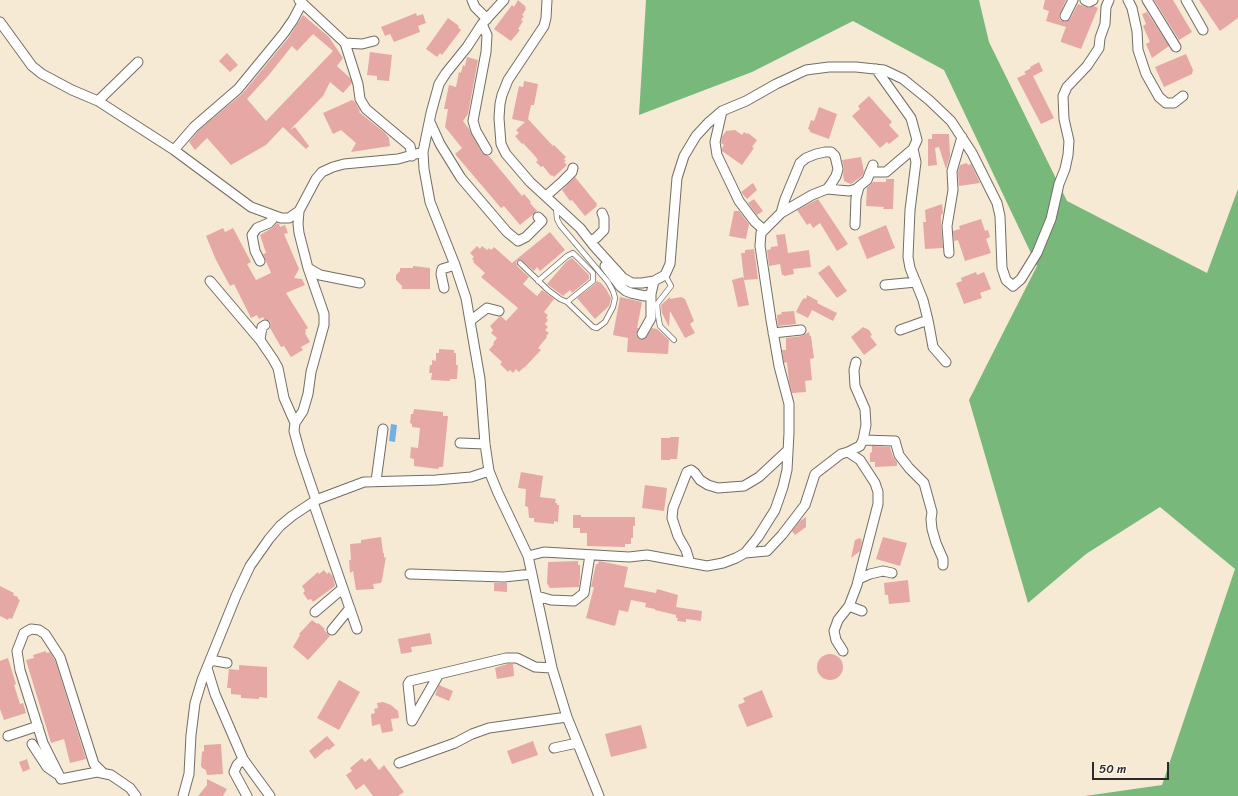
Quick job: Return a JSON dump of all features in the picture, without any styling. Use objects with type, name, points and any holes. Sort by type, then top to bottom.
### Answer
[{"type":"street","points":[[472,0],[485,21],[487,35],[486,52],[473,121],[476,131],[488,150]]},
{"type":"street","points":[[504,0],[485,21],[439,84],[423,152],[424,169],[430,202],[455,265],[466,298],[480,379],[485,444],[489,471],[528,556],[552,668],[567,717],[599,796]]},
{"type":"street","points":[[547,0],[544,26],[508,80],[500,104],[499,118],[501,144],[506,154],[530,182],[580,228],[623,278],[632,283],[654,281],[665,274],[670,264],[677,178],[684,156],[696,136],[708,123],[722,111],[746,101],[776,84],[806,70],[829,67],[856,67],[884,70],[903,79],[929,100],[951,121],[962,137],[997,203],[1000,216],[1002,268],[1006,280],[1013,286],[1021,279],[1035,258],[1051,219],[1059,184],[1065,169],[1068,155],[1069,141],[1064,119],[1064,96],[1067,87],[1087,66],[1099,48],[1100,38],[1105,24],[1106,7],[1109,0]]},
{"type":"street","points":[[1065,16],[1073,0]]},
{"type":"street","points":[[1085,0],[1089,2],[1093,0]]},
{"type":"street","points":[[1128,0],[1132,8],[1137,31],[1138,50],[1146,74],[1159,97],[1166,103],[1174,103],[1183,96]]},
{"type":"street","points":[[1147,0],[1176,47]]},
{"type":"street","points":[[1186,0],[1203,30]]},
{"type":"street","points":[[174,150],[194,127],[238,89],[284,33],[293,20],[300,1],[345,43],[358,84],[360,99],[366,109],[376,119],[410,146],[412,156]]},
{"type":"street","points":[[0,22],[32,66],[42,74],[72,90],[98,101],[174,150],[251,207],[280,218],[289,218],[299,211]]},
{"type":"street","points":[[345,43],[362,44],[374,40]]},
{"type":"street","points":[[98,101],[138,62]]},
{"type":"street","points":[[827,188],[849,191],[859,187],[867,180],[871,169],[886,172],[913,149],[917,140],[911,118],[876,69]]},
{"type":"street","points":[[722,111],[714,142],[717,155],[739,201],[755,222],[764,230]]},
{"type":"street","points":[[430,120],[442,149],[461,178],[507,232],[518,241],[526,237],[542,221],[538,217]]},
{"type":"street","points":[[949,253],[947,226],[953,190],[952,171],[962,137]]},
{"type":"street","points":[[913,149],[916,162],[910,210],[908,257],[928,320],[933,347],[946,362]]},
{"type":"street","points":[[357,629],[342,589],[314,501],[294,431],[295,423],[303,411],[308,394],[311,372],[324,325],[324,314],[308,268],[299,233],[299,211],[316,179],[322,172],[344,164],[398,159],[423,152]]},
{"type":"street","points":[[745,553],[776,510],[787,470],[788,450],[789,404],[779,366],[773,334],[760,246],[761,233],[781,213],[827,188],[836,176],[838,169],[835,156],[831,152],[825,152],[806,158],[800,163],[785,199],[781,213]]},
{"type":"street","points":[[546,196],[564,181],[572,172],[573,168]]},
{"type":"street","points":[[855,225],[856,198],[859,187]]},
{"type":"street","points":[[590,241],[602,234],[604,230],[604,218],[602,214]]},
{"type":"street","points":[[260,261],[255,251],[252,235],[257,228],[269,223],[275,216]]},
{"type":"street","points":[[580,228],[578,236],[595,253],[620,286],[631,293],[645,296],[651,294]]},
{"type":"street","points":[[444,288],[441,274],[442,269],[455,265]]},
{"type":"street","points":[[308,268],[320,275],[360,283]]},
{"type":"street","points":[[210,281],[260,340],[278,368],[284,398],[295,423]]},
{"type":"street","points":[[642,334],[651,318],[651,294],[654,281]]},
{"type":"street","points":[[886,285],[916,282]]},
{"type":"street","points":[[470,321],[487,308],[499,312]]},
{"type":"street","points":[[900,330],[928,320]]},
{"type":"street","points":[[260,340],[262,327],[265,325]]},
{"type":"street","points":[[773,334],[801,330]]},
{"type":"street","points":[[528,556],[544,552],[629,557],[647,555],[707,566],[723,563],[745,553],[767,551],[782,535],[805,505],[815,474],[841,454],[860,446],[863,440],[866,425],[865,409],[855,386],[854,370],[856,362]]},
{"type":"street","points":[[376,481],[383,429]]},
{"type":"street","points":[[863,440],[895,441],[899,455],[924,483],[932,512],[932,529],[943,559],[943,565]]},
{"type":"street","points":[[460,443],[485,444]]},
{"type":"street","points":[[690,563],[672,518],[673,508],[687,472],[691,470],[700,480],[708,485],[718,488],[744,486],[759,477],[788,450]]},
{"type":"street","points":[[843,651],[836,640],[834,631],[838,620],[849,606],[859,579],[878,504],[878,492],[875,483],[860,460],[848,452]]},
{"type":"street","points":[[183,796],[189,774],[191,735],[195,703],[208,664],[236,596],[258,552],[280,526],[314,501],[364,482],[390,482],[471,477],[489,471]]},
{"type":"street","points":[[537,596],[551,600],[574,601],[584,593],[590,555]]},
{"type":"street","points":[[859,579],[870,574],[883,571],[892,573]]},
{"type":"street","points":[[410,574],[504,577],[532,574]]},
{"type":"street","points":[[315,612],[342,589]]},
{"type":"street","points":[[849,606],[862,611]]},
{"type":"street","points":[[332,630],[350,608]]},
{"type":"street","points":[[59,776],[43,743],[20,670],[17,651],[24,633],[31,629],[39,630],[45,634],[60,657],[94,764],[103,773]]},
{"type":"street","points":[[439,674],[412,721],[408,684],[410,681],[439,674],[506,658],[516,658],[535,667],[552,668]]},
{"type":"street","points":[[208,664],[227,663]]},
{"type":"street","points":[[208,664],[215,694],[243,759],[270,796]]},
{"type":"street","points":[[399,763],[455,743],[472,734],[489,728],[567,717]]},
{"type":"street","points":[[8,736],[38,726]]},
{"type":"street","points":[[554,748],[577,743]]},
{"type":"street","points":[[32,744],[48,767],[61,779],[97,772],[103,773],[111,775],[130,788],[136,796]]},
{"type":"street","points":[[243,759],[237,765],[234,772],[247,796]]},
{"type":"lane","points":[[520,263],[538,281],[560,299],[567,302],[593,327],[597,328],[605,322],[613,307],[615,298],[608,282],[556,219],[556,205]]},
{"type":"lane","points":[[538,281],[567,256],[573,253],[593,273],[593,281],[567,302]]},
{"type":"lane","points":[[665,274],[672,286],[657,304],[658,315],[660,326],[674,340]]},
{"type":"green space","points":[[646,0],[979,0],[989,42],[1067,201],[1207,273],[1238,189],[1238,796],[1085,796],[1162,785],[1235,569],[1160,507],[1086,554],[1028,603],[969,400],[1037,266],[944,70],[853,21],[752,72],[639,115]]},
{"type":"water","points":[[391,424],[397,425],[395,442],[389,441]]},
{"type":"building","points":[[518,0],[526,7],[526,9],[522,15],[524,16],[521,20],[523,21],[518,29],[520,30],[511,41],[494,29],[512,5],[514,7]]},
{"type":"building","points":[[1045,0],[1066,0],[1059,16],[1060,20],[1065,22],[1070,19],[1078,4],[1089,8],[1094,6],[1098,8],[1081,49],[1061,42],[1066,27],[1046,21],[1049,11],[1043,9]]},
{"type":"building","points":[[1154,0],[1173,0],[1192,32],[1179,40]]},
{"type":"building","points":[[1199,0],[1238,0],[1238,18],[1220,31]]},
{"type":"building","points":[[1147,12],[1169,46],[1152,58],[1146,44],[1150,42],[1143,26],[1146,24],[1142,14]]},
{"type":"building","points":[[416,13],[417,16],[423,14],[426,23],[418,26],[420,32],[394,42],[390,34],[385,36],[381,27]]},
{"type":"building","points":[[303,15],[329,37],[343,58],[337,66],[350,78],[352,83],[343,93],[330,82],[323,96],[290,130],[295,127],[309,146],[306,149],[283,127],[266,145],[231,165],[207,138],[195,150],[189,142],[198,131],[243,93],[289,37]],"holes":[[[313,34],[333,51],[266,121],[247,99],[292,46],[297,51]]]},
{"type":"building","points":[[448,18],[459,26],[458,27],[461,30],[442,55],[440,53],[437,57],[426,49]]},
{"type":"building","points":[[370,52],[392,55],[389,81],[377,80],[377,76],[367,75]]},
{"type":"building","points":[[227,53],[238,65],[230,72],[219,61]]},
{"type":"building","points":[[1186,54],[1193,70],[1192,74],[1164,87],[1155,67]]},
{"type":"building","points":[[467,57],[478,60],[468,114],[463,121],[482,153],[489,156],[522,196],[524,194],[537,211],[520,225],[504,206],[501,208],[455,154],[462,148],[445,127],[448,109],[444,109],[449,85],[456,87],[459,72],[461,73],[463,65],[465,66]]},
{"type":"building","points":[[1039,62],[1043,71],[1033,76],[1054,118],[1041,124],[1017,78],[1026,74],[1024,72]]},
{"type":"building","points":[[524,81],[538,84],[534,105],[531,105],[528,119],[553,146],[554,145],[566,157],[564,159],[566,161],[564,162],[567,165],[554,177],[552,175],[551,176],[543,166],[541,167],[536,162],[538,160],[534,155],[515,136],[519,133],[516,130],[525,122],[512,119],[519,86],[523,87]]},
{"type":"building","points":[[869,96],[892,122],[889,125],[899,136],[889,144],[887,142],[880,148],[852,116],[860,109],[858,106]]},
{"type":"building","points":[[352,100],[355,102],[360,111],[359,112],[385,133],[389,138],[390,146],[351,152],[356,143],[341,130],[333,134],[323,113]]},
{"type":"building","points":[[819,107],[837,114],[829,139],[810,132],[808,129],[811,120],[814,121]]},
{"type":"building","points":[[735,130],[742,135],[744,132],[747,134],[748,133],[757,140],[752,147],[754,148],[742,165],[722,151],[724,145],[721,143],[722,137],[726,131]]},
{"type":"building","points":[[932,134],[949,134],[950,156],[946,169],[939,147],[935,148],[937,165],[928,166],[928,139],[932,139]]},
{"type":"building","points":[[861,157],[864,172],[862,176],[851,184],[844,181],[844,168],[842,160]]},
{"type":"building","points":[[967,163],[968,165],[971,164],[980,183],[959,186],[958,172],[960,165]]},
{"type":"building","points":[[575,177],[597,204],[597,206],[585,216],[572,200],[570,201],[562,190]]},
{"type":"building","points":[[886,179],[894,179],[893,209],[866,206],[867,188],[873,182],[886,182]]},
{"type":"building","points":[[753,183],[757,190],[747,199],[741,192]]},
{"type":"building","points":[[754,199],[763,211],[757,215],[748,203]]},
{"type":"building","points":[[818,199],[848,244],[837,251],[820,223],[813,228],[810,223],[807,225],[797,210]]},
{"type":"building","points":[[942,204],[943,213],[941,215],[941,226],[943,248],[925,249],[923,222],[926,222],[925,210]]},
{"type":"building","points":[[734,211],[739,211],[749,224],[746,239],[729,236]]},
{"type":"building","points":[[981,219],[985,231],[988,230],[990,237],[986,239],[991,253],[965,261],[958,240],[954,241],[953,231],[960,229],[959,226]]},
{"type":"building","points":[[277,223],[280,227],[285,225],[288,233],[284,234],[299,269],[294,278],[302,279],[305,285],[286,293],[308,328],[305,330],[305,333],[310,342],[301,347],[303,350],[291,357],[284,346],[281,347],[270,328],[270,321],[264,319],[263,317],[259,319],[257,315],[251,318],[234,284],[230,286],[216,260],[206,236],[223,228],[225,232],[233,228],[251,262],[247,264],[256,280],[271,273],[263,254],[266,253],[260,235],[272,228]]},
{"type":"building","points":[[886,225],[895,248],[867,259],[858,237]]},
{"type":"building","points":[[550,232],[565,250],[540,271],[537,267],[534,271],[521,260],[516,262],[517,266],[529,277],[523,284],[537,296],[542,290],[554,299],[544,312],[548,315],[546,318],[548,320],[545,324],[548,327],[545,330],[549,333],[538,348],[541,350],[524,368],[519,372],[516,369],[513,373],[510,370],[508,372],[500,364],[502,362],[489,350],[497,338],[491,333],[493,330],[490,326],[501,316],[506,321],[518,308],[481,277],[485,273],[473,262],[474,261],[472,259],[474,257],[470,253],[477,246],[480,249],[482,246],[487,250],[489,248],[491,250],[494,247],[512,263]]},
{"type":"building","points":[[785,234],[788,253],[809,250],[811,267],[793,269],[794,274],[784,276],[782,275],[780,264],[769,266],[767,250],[771,249],[771,247],[778,246],[776,235]]},
{"type":"building","points":[[754,249],[758,279],[744,280],[749,305],[738,307],[732,280],[743,277],[744,279],[741,253],[745,253],[745,250]]},
{"type":"building","points":[[572,258],[589,275],[589,279],[572,293],[570,290],[563,296],[547,284],[566,262]]},
{"type":"building","points":[[829,265],[847,291],[837,298],[818,273]]},
{"type":"building","points":[[413,266],[430,268],[430,289],[402,289],[402,286],[396,280],[396,275],[400,271],[400,268],[413,268]]},
{"type":"building","points":[[976,272],[977,275],[984,272],[991,289],[980,293],[982,298],[964,304],[956,283],[962,281],[961,278]]},
{"type":"building","points":[[597,281],[606,289],[611,298],[609,306],[595,319],[577,298]]},
{"type":"building","points":[[807,295],[818,301],[817,303],[837,313],[833,321],[812,310],[808,318],[796,312],[804,298],[806,299]]},
{"type":"building","points":[[620,297],[642,302],[637,328],[639,328],[636,334],[637,337],[639,339],[645,339],[652,328],[657,329],[669,340],[668,354],[627,352],[628,338],[613,335]]},
{"type":"building","points":[[670,297],[670,299],[681,297],[685,299],[694,321],[690,324],[695,333],[685,338],[670,311],[669,327],[662,313],[661,305]]},
{"type":"building","points":[[794,311],[796,324],[778,326],[777,315],[782,314],[781,312]]},
{"type":"building","points":[[863,327],[869,330],[872,335],[870,336],[877,345],[864,355],[851,337]]},
{"type":"building","points":[[809,332],[811,336],[814,358],[810,359],[812,380],[805,381],[806,392],[792,393],[789,382],[787,362],[784,363],[782,350],[786,350],[786,338],[802,336]]},
{"type":"building","points":[[439,349],[454,350],[454,353],[456,353],[456,365],[458,365],[457,379],[450,379],[450,381],[431,380],[432,373],[429,373],[430,365],[432,365],[432,360],[436,361],[436,353],[439,353]]},
{"type":"building","points":[[414,409],[443,412],[443,416],[448,416],[443,467],[439,467],[438,469],[414,466],[414,459],[410,458],[411,447],[418,448],[420,428],[412,427],[412,424],[410,423],[411,414],[413,414]]},
{"type":"building","points":[[679,437],[677,459],[661,460],[661,438]]},
{"type":"building","points":[[872,446],[890,447],[893,457],[897,462],[897,466],[875,467],[875,462],[870,462]]},
{"type":"building","points":[[521,472],[543,476],[540,497],[556,499],[555,503],[559,505],[558,522],[554,521],[554,524],[534,522],[534,518],[529,518],[528,507],[525,506],[526,489],[518,488]]},
{"type":"building","points":[[645,485],[667,488],[664,511],[642,508]]},
{"type":"building","points":[[573,515],[581,515],[581,517],[635,517],[635,526],[633,526],[633,538],[631,538],[631,544],[625,544],[625,547],[587,546],[587,533],[580,533],[580,528],[573,528]]},
{"type":"building","points":[[806,517],[806,527],[795,535],[792,531],[800,521]]},
{"type":"building","points":[[381,537],[384,558],[386,557],[381,583],[373,584],[374,589],[356,590],[353,571],[350,573],[350,544],[361,543],[361,540]]},
{"type":"building","points":[[883,537],[907,543],[900,566],[876,559]]},
{"type":"building","points":[[860,538],[862,541],[860,551],[851,558],[855,540]]},
{"type":"building","points":[[578,561],[578,565],[580,565],[579,587],[549,587],[547,583],[548,562]]},
{"type":"building","points":[[599,561],[628,567],[624,587],[656,593],[657,589],[678,595],[676,607],[702,611],[701,621],[686,619],[686,622],[677,621],[678,618],[676,618],[676,615],[645,607],[646,603],[631,600],[628,612],[619,610],[615,626],[586,618],[594,587],[591,587],[596,564],[598,564]]},
{"type":"building","points":[[324,570],[327,574],[329,572],[333,577],[335,586],[313,602],[311,599],[308,600],[303,593],[305,591],[302,586],[318,572],[319,574]]},
{"type":"building","points":[[908,580],[910,602],[889,604],[888,595],[885,595],[884,583]]},
{"type":"building","points":[[494,583],[507,583],[507,592],[494,591]]},
{"type":"building","points":[[0,586],[14,593],[13,595],[18,597],[20,600],[12,619],[9,618],[8,620],[0,616]]},
{"type":"building","points":[[312,620],[325,629],[324,630],[330,636],[308,660],[293,647],[300,635],[299,634]]},
{"type":"building","points":[[430,633],[432,644],[411,647],[412,652],[401,654],[398,639]]},
{"type":"building","points":[[46,651],[46,653],[50,652],[55,660],[86,759],[70,763],[64,739],[51,743],[26,660],[34,658],[33,655]]},
{"type":"building","points":[[830,654],[839,658],[843,667],[839,676],[830,680],[821,676],[817,667],[821,658]]},
{"type":"building","points":[[8,658],[20,704],[23,703],[26,713],[4,720],[0,709],[0,661]]},
{"type":"building","points":[[507,664],[513,664],[514,676],[497,679],[495,668]]},
{"type":"building","points":[[239,665],[267,667],[267,698],[241,698],[241,695],[231,694],[231,688],[227,688],[229,669],[239,670]]},
{"type":"building","points":[[339,680],[360,692],[339,730],[317,718]]},
{"type":"building","points":[[439,685],[453,691],[449,701],[435,695]]},
{"type":"building","points":[[762,690],[773,717],[747,727],[738,705],[745,702],[743,698]]},
{"type":"building","points":[[383,702],[391,705],[398,711],[399,718],[391,719],[393,731],[382,733],[380,724],[372,726],[371,714],[375,713],[374,709],[378,708],[377,703]]},
{"type":"building","points":[[641,725],[647,748],[611,757],[605,734]]},
{"type":"building","points":[[327,736],[335,745],[329,750],[327,749],[315,759],[309,751]]},
{"type":"building","points":[[533,741],[538,755],[512,764],[507,751]]},
{"type":"building","points":[[221,744],[223,774],[207,775],[206,770],[202,768],[201,765],[204,745]]},
{"type":"building","points":[[362,758],[365,762],[370,758],[379,770],[384,765],[404,792],[398,796],[373,796],[364,784],[356,790],[346,775],[352,771],[350,768]]},
{"type":"building","points":[[27,759],[30,769],[23,772],[19,762]]},
{"type":"building","points":[[207,779],[227,789],[223,796],[198,796],[207,785]]}]
